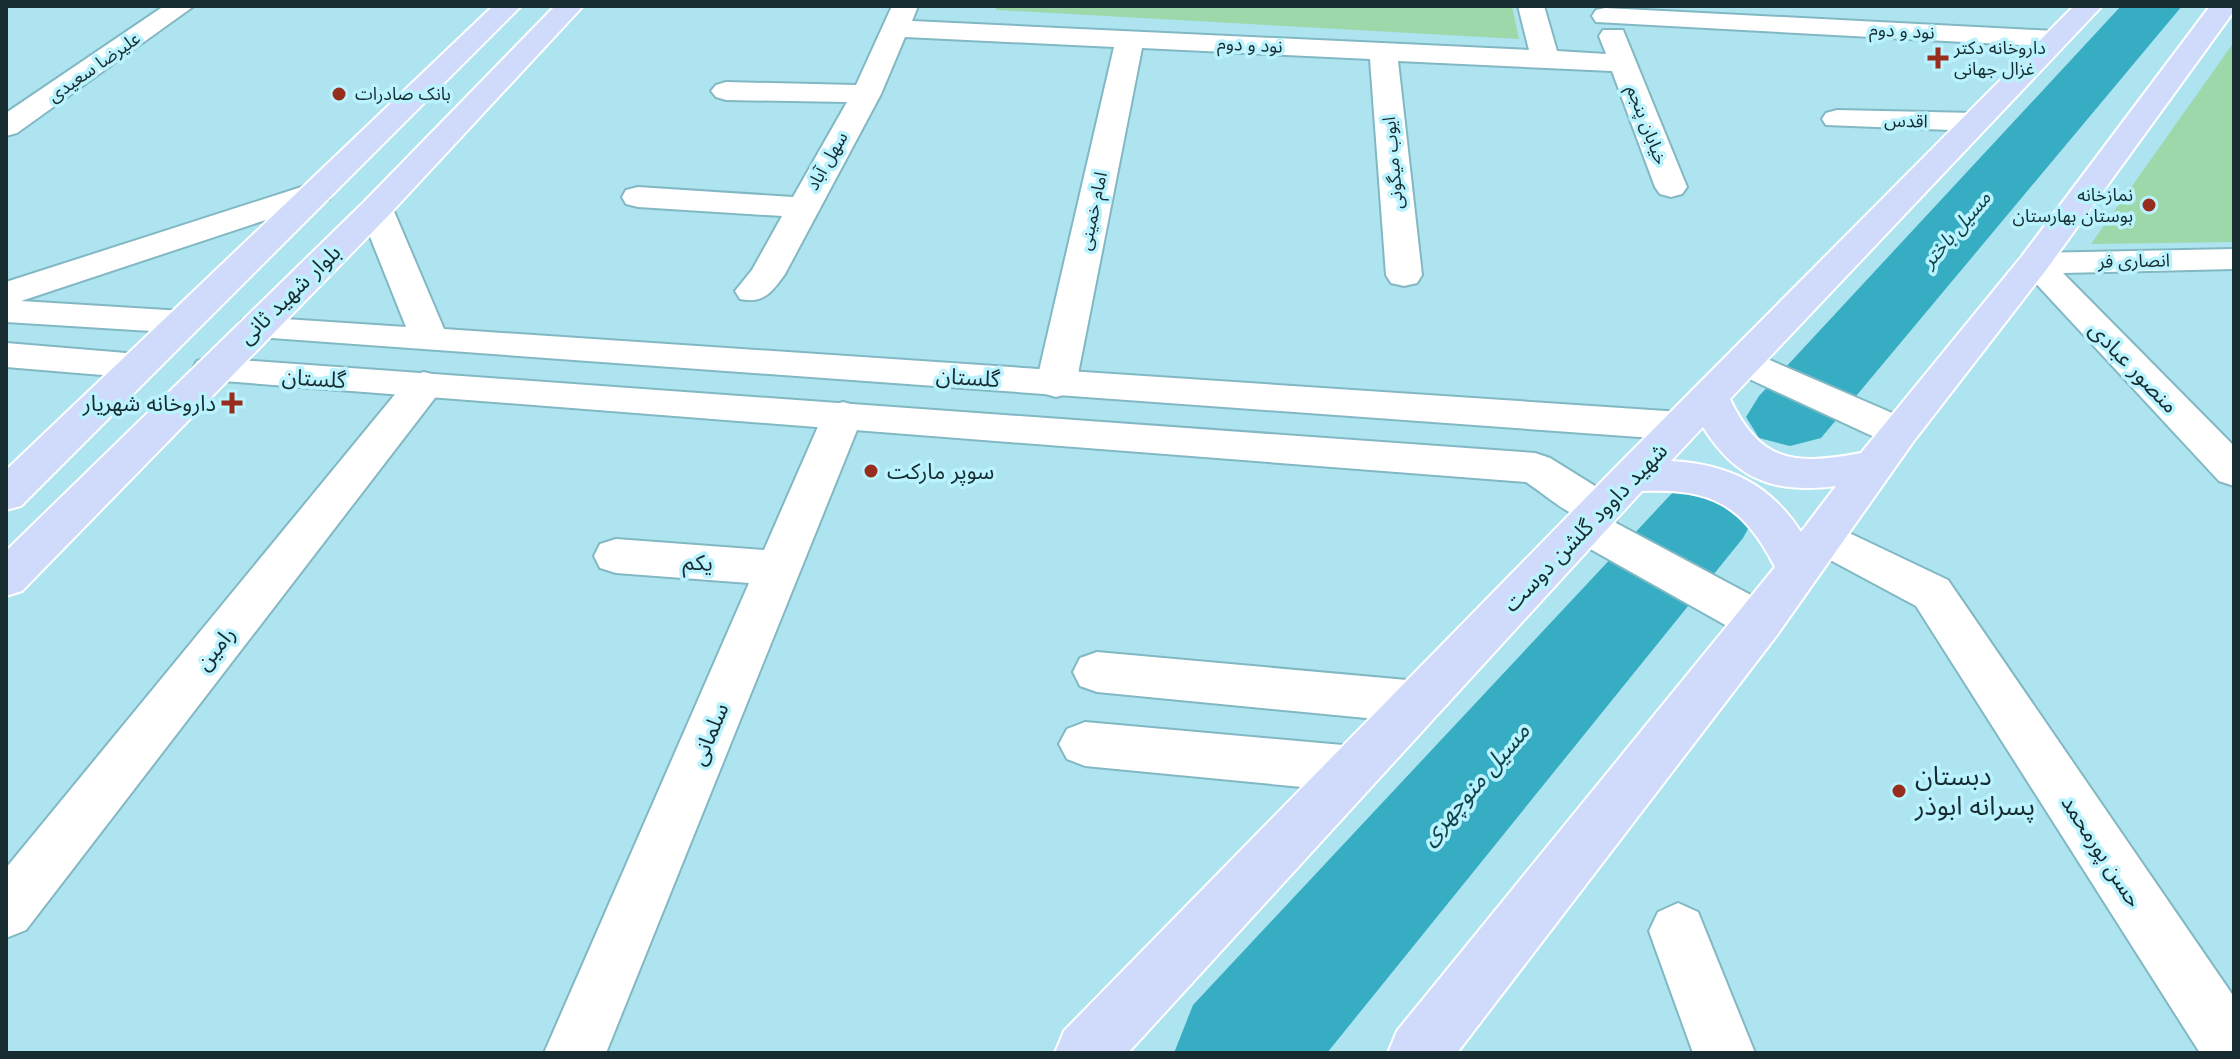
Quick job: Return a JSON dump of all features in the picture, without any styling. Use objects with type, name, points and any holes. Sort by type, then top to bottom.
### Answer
[{"type":"main road","points":[[6,495],[508,6]]},
{"type":"main road","name":"بلوار شهید ثانی","points":[[6,579],[211,370],[376,209],[570,6]]},
{"type":"main road","name":"شهید داوود گلشن دوست","points":[[1086,1053],[1695,411],[2089,6]]},
{"type":"main road","points":[[1419,1053],[1760,622],[1899,432],[2034,263],[2224,6]]},
{"type":"main road","points":[[183,322],[255,328]]},
{"type":"main road","points":[[138,366],[211,370]]},
{"type":"main road","points":[[1695,411],[1743,454],[1766,468],[1815,475],[1875,465]]},
{"type":"main road","points":[[1606,504],[1699,477],[1745,495],[1810,553]]},
{"type":"main road","points":[[1450,1053],[1623,793]]},
{"type":"street","name":"علیرضا سعیدی","points":[[6,127],[181,6]]},
{"type":"street","points":[[1531,6],[1545,59]]},
{"type":"street","name":"نود و دوم","points":[[899,17],[960,18],[1130,39],[1623,63],[1604,11],[2055,39]]},
{"type":"street","name":"سهل آباد","points":[[753,291],[767,274],[866,94],[899,17]]},
{"type":"street","name":"امام خمینی","points":[[1056,384],[1130,39]]},
{"type":"street","name":"ایوب میگونی","points":[[1383,51],[1404,275]]},
{"type":"street","name":"خیابان پنجم","points":[[1623,63],[1671,187]]},
{"type":"street","points":[[726,91],[866,94]]},
{"type":"street","name":"اقدس","points":[[1837,119],[1975,122]]},
{"type":"street","points":[[6,294],[317,192]]},
{"type":"street","points":[[638,197],[802,207]]},
{"type":"street","points":[[376,209],[427,363]]},
{"type":"street","name":"انصاری فر","points":[[2034,263],[2234,259]]},
{"type":"street","name":"منصور عبادی","points":[[2034,263],[2234,471]]},
{"type":"street","points":[[6,311],[183,322]]},
{"type":"street","name":"گلستان","points":[[255,328],[427,363],[843,415],[1535,468],[1606,504],[1760,622]]},
{"type":"street","points":[[6,355],[138,366]]},
{"type":"street","points":[[1744,361],[1899,432]]},
{"type":"street","name":"گلستان","points":[[211,370],[427,363],[1056,384],[1559,418],[1695,411]]},
{"type":"street","name":"رامین","points":[[6,911],[427,363]]},
{"type":"street","name":"سلمانی","points":[[575,1053],[843,415]]},
{"type":"street","points":[[1535,468],[1559,418]]},
{"type":"street","name":"حسن پورمحمد","points":[[1810,553],[1932,593],[2234,1051]]},
{"type":"street","name":"یکم","points":[[616,556],[780,568]]},
{"type":"street","points":[[1097,672],[1418,702]]},
{"type":"street","points":[[1085,744],[1354,769]]},
{"type":"street","points":[[1678,931],[1724,1053]]},
{"type":"green space","points":[[997,6],[1512,6],[1519,39],[996,10]]},
{"type":"green space","points":[[2234,42],[2234,242],[2091,244]]},
{"type":"waterway","name":"مسیل باختر","points":[[1790,417],[2153,6]]},
{"type":"waterway","name":"مسیل منوچهری","points":[[1241,1053],[1709,514]]},
{"type":"place","name":"داروخانه دکتر غزال جهانی","points":[[1938,58]]},
{"type":"place","name":"بانک صادرات","points":[[339,94]]},
{"type":"place","name":"نمازخانه بوستان بهارستان","points":[[2149,205]]},
{"type":"place","name":"داروخانه شهریار","points":[[232,403]]},
{"type":"place","name":"سوپر مارکت","points":[[871,471]]},
{"type":"place","name":"دبستان پسرانه ابوذر","points":[[1899,791]]}]
